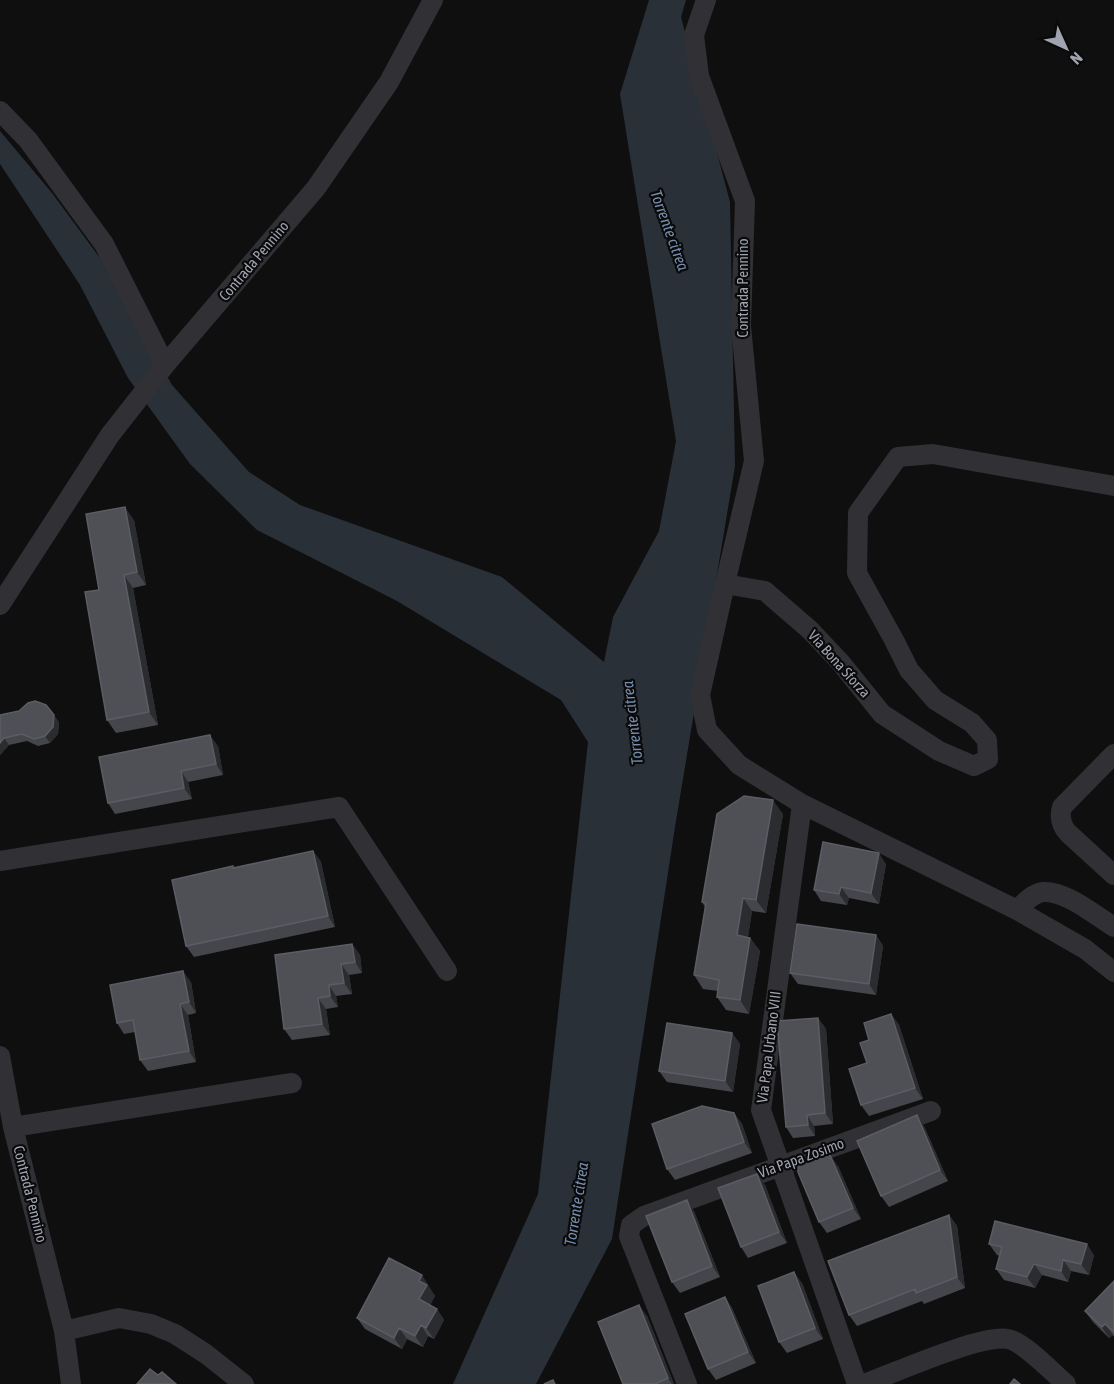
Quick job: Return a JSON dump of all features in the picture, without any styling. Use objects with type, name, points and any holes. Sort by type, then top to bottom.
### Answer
[{"type":"street","name":"Contrada Pennino","points":[[0,605],[110,435],[137,399],[316,188],[389,82],[433,0]]},
{"type":"street","name":"Contrada Pennino","points":[[706,0],[694,35],[699,76],[745,201],[741,326],[754,460],[725,584]]},
{"type":"street","points":[[0,111],[28,140],[104,244],[165,365]]},
{"type":"street","name":"Via Bona Sforza","points":[[725,584],[765,591],[810,630],[841,663],[882,714],[939,751],[974,766],[988,759],[987,740],[972,723],[935,700],[909,670],[856,573],[858,513],[898,457],[933,454],[1114,486]]},
{"type":"street","points":[[725,584],[700,695],[707,730],[739,765],[802,804],[1017,910],[1085,949],[1114,972]]},
{"type":"street","points":[[1114,754],[1062,807],[1060,815],[1063,828],[1114,875]]},
{"type":"street","name":"Via Papa Urbano VIII","points":[[802,804],[760,1110],[857,1384]]},
{"type":"street","points":[[0,861],[339,807],[447,971]]},
{"type":"street","points":[[1017,910],[1027,900],[1041,892],[1055,893],[1071,900],[1114,927]]},
{"type":"street","name":"Contrada Pennino","points":[[0,1056],[13,1127],[64,1331],[71,1384]]},
{"type":"street","points":[[13,1127],[292,1083]]},
{"type":"street","name":"Via Papa Zosimo","points":[[687,1384],[628,1236],[632,1225],[644,1216],[930,1111]]},
{"type":"street","points":[[64,1331],[119,1318],[151,1324],[176,1334],[244,1384]]},
{"type":"street","points":[[864,1384],[986,1340],[1009,1339],[1034,1355],[1066,1384]]},
{"type":"water","name":"Torrente citrea","points":[[649,0],[686,0],[681,17],[730,202],[735,466],[675,827],[612,1239],[536,1384],[453,1384],[538,1194],[588,742],[561,700],[397,601],[257,530],[190,464],[128,378],[80,285],[0,164],[0,131],[52,193],[100,258],[172,385],[249,472],[300,505],[502,577],[604,662],[613,617],[659,531],[676,441],[620,94]]},
{"type":"building","points":[[125,507],[137,572],[124,575],[149,712],[107,720],[85,592],[99,590],[86,514]]},
{"type":"building","points":[[35,701],[46,705],[54,715],[53,727],[45,736],[34,739],[22,734],[4,738],[0,743],[0,715],[19,711],[28,703]]},
{"type":"building","points":[[210,735],[216,764],[181,771],[184,788],[108,803],[99,757]]},
{"type":"building","points":[[744,796],[773,800],[756,900],[743,898],[737,935],[750,938],[740,1000],[717,997],[719,980],[694,975],[706,903],[702,902],[717,814]]},
{"type":"building","points":[[823,842],[879,853],[871,893],[841,887],[839,894],[814,890]]},
{"type":"building","points":[[313,851],[328,916],[186,946],[172,880]]},
{"type":"building","points":[[797,924],[876,935],[869,984],[790,973]]},
{"type":"building","points":[[352,944],[355,962],[341,964],[344,983],[329,985],[330,996],[318,998],[322,1024],[284,1029],[275,955]]},
{"type":"building","points":[[183,971],[189,1002],[180,1004],[189,1051],[140,1060],[133,1020],[117,1023],[110,985]]},
{"type":"building","points":[[891,1014],[915,1088],[861,1105],[849,1069],[867,1063],[860,1043],[869,1040],[864,1023]]},
{"type":"building","points":[[818,1018],[825,1113],[807,1115],[808,1125],[786,1127],[777,1021]]},
{"type":"building","points":[[667,1023],[732,1033],[725,1081],[659,1071]]},
{"type":"building","points":[[702,1106],[734,1113],[744,1142],[667,1169],[652,1124]]},
{"type":"building","points":[[917,1115],[940,1170],[881,1196],[857,1141]]},
{"type":"building","points":[[824,1155],[830,1155],[853,1208],[819,1222],[798,1172],[798,1166]]},
{"type":"building","points":[[757,1174],[779,1232],[741,1247],[718,1188]]},
{"type":"building","points":[[687,1200],[712,1266],[672,1282],[646,1216]]},
{"type":"building","points":[[949,1215],[957,1277],[916,1293],[915,1289],[849,1315],[828,1261]]},
{"type":"building","points":[[995,1221],[1087,1244],[1081,1264],[1063,1260],[1061,1271],[1034,1264],[1027,1277],[996,1269],[1002,1247],[989,1244]]},
{"type":"building","points":[[389,1258],[422,1275],[419,1281],[427,1285],[419,1299],[437,1309],[426,1328],[421,1325],[415,1336],[399,1328],[394,1338],[357,1318]]},
{"type":"building","points":[[794,1272],[815,1328],[779,1342],[758,1286]]},
{"type":"building","points":[[1114,1281],[1114,1332],[1105,1324],[1102,1327],[1085,1311]]},
{"type":"building","points":[[725,1297],[748,1352],[708,1369],[685,1314]]},
{"type":"building","points":[[639,1305],[668,1378],[655,1384],[623,1384],[598,1322]]},
{"type":"building","points":[[150,1369],[158,1375],[162,1372],[176,1384],[137,1384]]},
{"type":"building","points":[[1014,1379],[1020,1384],[1010,1384]]}]
